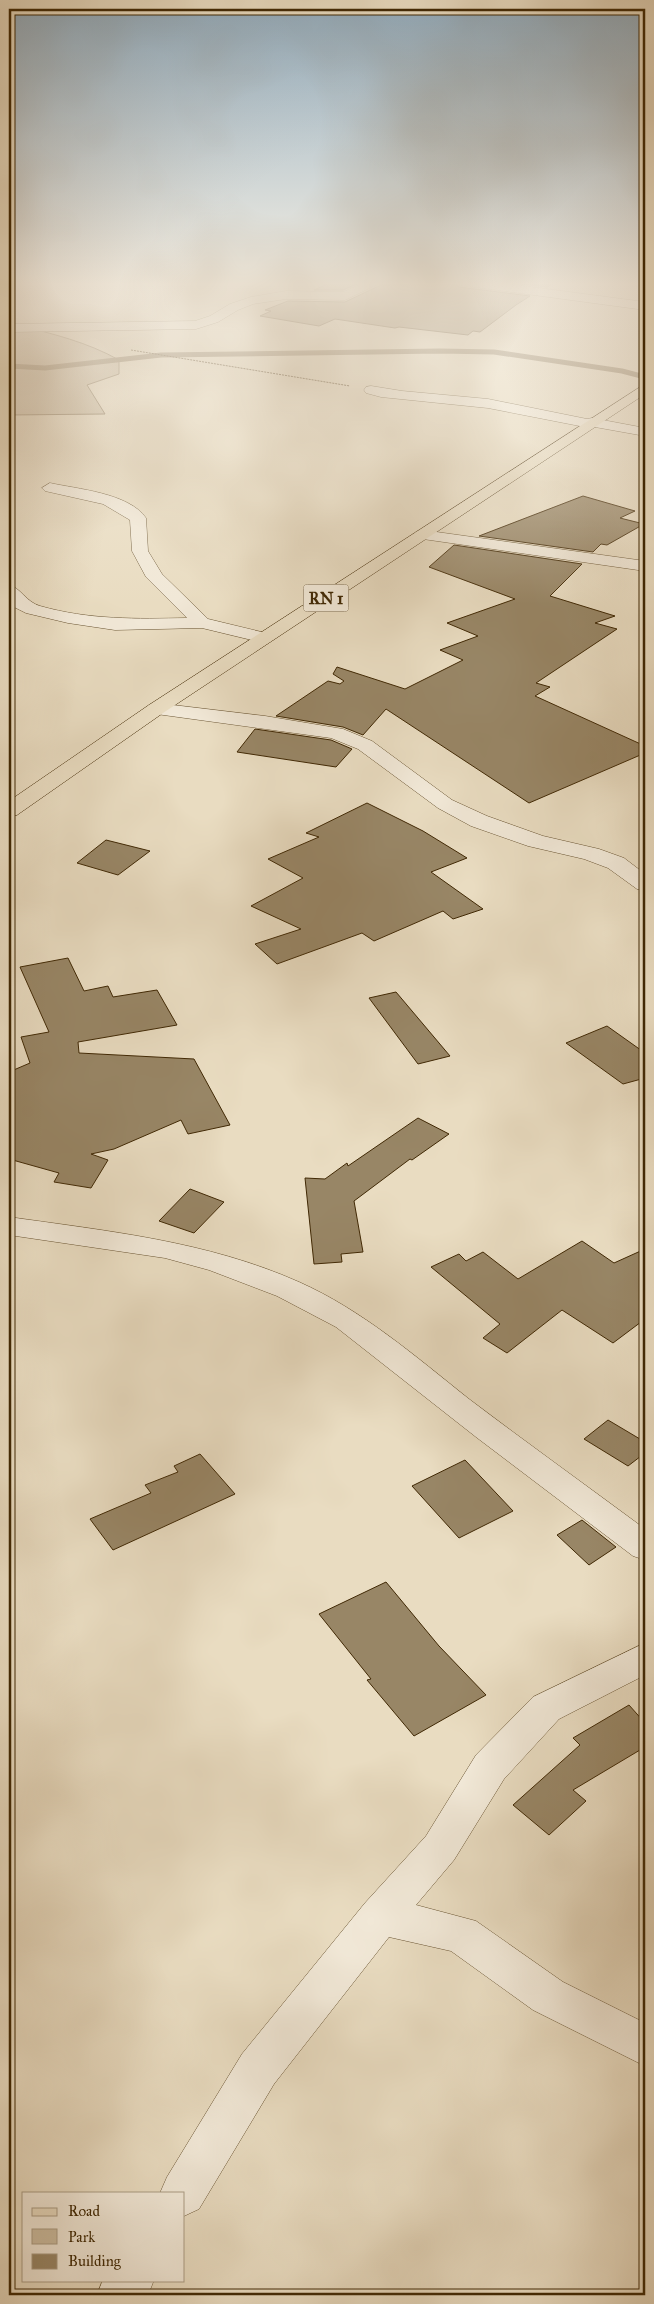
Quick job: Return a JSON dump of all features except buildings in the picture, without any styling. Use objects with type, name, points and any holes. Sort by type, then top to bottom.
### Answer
[{"type":"main road","name":"RN 1","points":[[11,805],[644,389]]},
{"type":"street","points":[[371,390],[419,398],[454,399],[645,432]]},
{"type":"street","points":[[50,488],[112,502],[129,510],[138,518],[140,551],[155,578],[172,592],[202,623]]},
{"type":"street","points":[[422,535],[645,566]]},
{"type":"street","points":[[9,590],[20,603],[26,606],[68,618],[116,625],[202,623],[264,638]]},
{"type":"street","points":[[156,709],[265,722],[336,733],[365,745],[445,804],[480,820],[536,840],[591,854],[616,863],[645,884]]},
{"type":"street","points":[[9,1226],[165,1250],[219,1262],[288,1289],[347,1320],[487,1429],[645,1547]]},
{"type":"street","points":[[184,2192],[258,2068],[380,1916],[440,1848],[490,1767],[546,1708],[645,1658]]},
{"type":"street","points":[[380,1916],[461,1934],[548,1996],[645,2045]]},
{"type":"street","points":[[121,2295],[129,2282]]},
{"type":"path","points":[[362,389],[371,390]]},
{"type":"green space","points":[[9,389],[89,389],[105,414],[9,415]]}]
